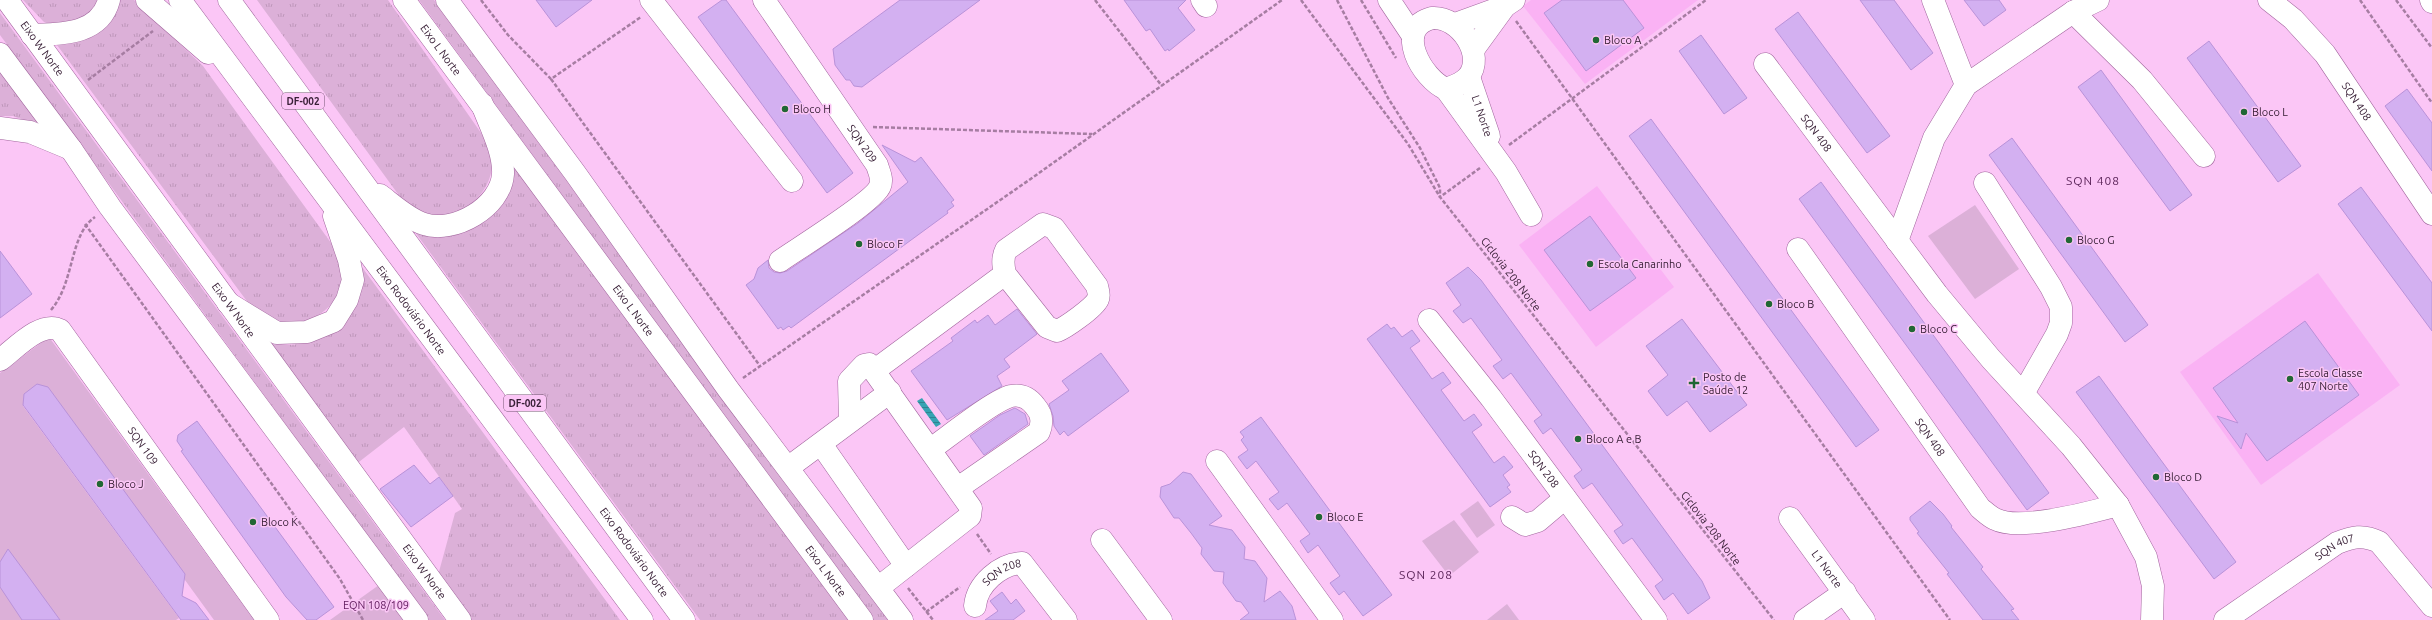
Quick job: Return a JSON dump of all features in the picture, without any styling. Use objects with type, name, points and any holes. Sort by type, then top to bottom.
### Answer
[{"type":"main road","name":"Eixo W Norte","points":[[7,0],[460,620]]},
{"type":"main road","points":[[32,35],[72,33],[86,28],[100,18],[109,0]]},
{"type":"main road","points":[[147,0],[237,77]]},
{"type":"main road","name":"Eixo Rodoviário Norte","points":[[180,0],[642,620]]},
{"type":"main road","name":"Eixo L Norte","points":[[404,0],[862,620]]},
{"type":"main road","points":[[447,0],[575,173],[728,389],[789,467],[902,620]]},
{"type":"main road","name":"SQN 209","points":[[764,0],[877,165],[881,178],[880,186],[866,201],[780,261]]},
{"type":"main road","points":[[1389,0],[1419,28]]},
{"type":"main road","points":[[1405,0],[1419,28],[1414,52],[1420,63],[1436,84],[1446,89],[1462,83],[1469,77],[1473,68],[1473,50],[1455,24],[1440,18],[1419,28]]},
{"type":"main road","points":[[1933,0],[1966,85]]},
{"type":"main road","points":[[1897,240],[1934,138],[1966,85],[2073,12],[2098,0]]},
{"type":"main road","name":"SQN 408","points":[[2269,0],[2293,19],[2325,54],[2432,214]]},
{"type":"main road","points":[[653,3],[792,181]]},
{"type":"main road","points":[[1455,24],[1510,3]]},
{"type":"main road","points":[[1473,50],[1510,3]]},
{"type":"main road","name":"Eixo Rodoviário Norte","points":[[236,5],[365,185],[684,620]]},
{"type":"main road","points":[[2073,12],[2142,80],[2204,156]]},
{"type":"main road","points":[[0,54],[71,149],[110,207],[417,620]]},
{"type":"main road","name":"SQN 408","points":[[1765,64],[1942,300],[1991,358],[2024,392],[2118,505],[2146,557],[2153,586],[2152,620]]},
{"type":"main road","name":"L1 Norte","points":[[1469,77],[1495,156]]},
{"type":"main road","name":"L1 Norte","points":[[1446,89],[1495,156],[1531,215]]},
{"type":"main road","points":[[365,185],[424,225],[445,225],[467,219],[482,211],[499,190],[503,174],[500,153],[482,104]]},
{"type":"main road","points":[[0,128],[30,132],[71,149]]},
{"type":"main road","points":[[1985,183],[2051,287],[2061,307],[2061,323],[2057,334],[2024,392]]},
{"type":"main road","points":[[228,303],[277,333],[307,332],[334,321],[347,300],[353,280],[349,260],[326,194]]},
{"type":"main road","points":[[1048,225],[1054,228],[1097,286],[1099,298],[1066,326],[1054,331],[1048,327],[1005,274],[1003,261],[1006,250],[1038,226],[1048,225]]},
{"type":"main road","name":"SQN 408","points":[[1798,249],[1980,508],[1996,520],[2026,522],[2065,518],[2118,505]]},
{"type":"main road","points":[[875,370],[1005,274]]},
{"type":"main road","name":"SQN 208","points":[[1429,320],[1656,620]]},
{"type":"main road","name":"SQN 109","points":[[44,328],[54,327],[64,335],[268,620]]},
{"type":"main road","points":[[2,355],[44,328]]},
{"type":"main road","points":[[850,420],[849,381],[864,365],[869,364],[875,370],[970,504],[970,516],[878,588]]},
{"type":"main road","points":[[789,467],[821,444],[850,420],[890,392]]},
{"type":"main road","points":[[931,449],[1003,398],[1019,396],[1029,399],[1036,406],[1041,416],[1039,432],[958,488]]},
{"type":"main road","points":[[821,444],[902,569]]},
{"type":"main road","points":[[1217,461],[1332,620]]},
{"type":"main road","points":[[1512,518],[1525,525],[1532,524],[1565,498]]},
{"type":"main road","name":"L1 Norte","points":[[1790,518],[1864,620]]},
{"type":"main road","name":"SQN 407","points":[[2225,620],[2336,543],[2357,537],[2367,536],[2378,542],[2432,606]]},
{"type":"main road","points":[[1102,540],[1161,620]]},
{"type":"main road","name":"SQN 208","points":[[975,606],[976,594],[983,582],[1015,563],[1022,563],[1066,620]]},
{"type":"main road","points":[[1805,620],[1844,592]]},
{"type":"path","points":[[481,0],[508,35],[551,79],[760,366]]},
{"type":"path","points":[[1095,0],[1162,86]]},
{"type":"path","points":[[728,389],[1094,134],[1282,0]]},
{"type":"path","name":"Ciclovia 208 Norte","points":[[1301,0],[1408,144],[1440,197],[1774,620]]},
{"type":"path","points":[[1337,0],[1388,98],[1420,148],[1440,188],[1440,197]]},
{"type":"path","points":[[1440,197],[1706,0]]},
{"type":"path","points":[[2360,0],[2432,103]]},
{"type":"path","points":[[2396,0],[2432,48]]},
{"type":"path","points":[[551,79],[653,3]]},
{"type":"path","points":[[1510,3],[1605,146],[1950,620]]},
{"type":"path","points":[[86,81],[158,28]]},
{"type":"path","points":[[851,126],[1094,134]]},
{"type":"path","points":[[44,328],[49,312],[58,301],[68,282],[80,234],[85,224],[110,207]]},
{"type":"path","points":[[85,224],[340,579],[363,620]]},
{"type":"path","points":[[902,569],[932,620]]},
{"type":"shaded area","points":[[1531,0],[1698,0],[1585,84],[1523,6]]},
{"type":"shaded area","points":[[1597,186],[1674,287],[1596,347],[1519,245]]},
{"type":"shaded area","name":"Escola Classe 407 Norte","points":[[2318,273],[2400,385],[2261,485],[2180,372]]},
{"type":"shaded area","points":[[922,398],[941,424],[936,427],[917,401]]},
{"type":"green space","points":[[23,0],[102,0],[88,20],[49,24],[44,22]]},
{"type":"green space","points":[[116,0],[134,0],[203,66],[334,247],[343,271],[341,286],[336,298],[319,315],[307,321],[295,324],[283,323],[268,319],[249,304],[54,41]]},
{"type":"green space","points":[[257,0],[388,0],[486,140],[492,167],[490,178],[485,189],[478,198],[459,211],[437,215],[422,212],[403,201]]},
{"type":"green space","points":[[419,0],[434,0],[889,620],[873,620]]},
{"type":"green space","points":[[0,13],[445,620],[429,620],[0,35]]},
{"type":"green space","points":[[0,67],[45,128],[13,116],[0,116]]},
{"type":"green space","points":[[509,155],[851,620],[700,620],[412,228],[466,229]]},
{"type":"green space","points":[[1975,205],[2019,269],[1975,299],[1928,236]]},
{"type":"green space","points":[[359,263],[620,620],[467,620],[437,579],[455,513],[462,509],[404,427],[355,465],[260,336],[280,344],[291,345],[311,341]]},
{"type":"green space","points":[[49,337],[251,616],[258,611],[265,620],[214,620],[47,390],[23,406],[179,618],[176,620],[0,620],[0,373]]},
{"type":"green space","points":[[1478,501],[1495,525],[1477,538],[1460,514]]},
{"type":"green space","points":[[1454,520],[1479,552],[1449,576],[1422,541]]},
{"type":"green space","name":"EQN 108/109","points":[[379,585],[404,620],[330,620]]},
{"type":"green space","points":[[1507,604],[1519,620],[1487,620]]},
{"type":"building","points":[[536,0],[592,0],[556,27]]},
{"type":"building","name":"Bloco H","points":[[722,0],[726,0],[853,173],[827,193],[698,17]]},
{"type":"building","points":[[900,0],[980,0],[862,87],[854,86],[850,80],[846,80],[835,65],[833,49]]},
{"type":"building","points":[[1124,0],[1186,0],[1178,8],[1195,30],[1169,51],[1168,49],[1165,51],[1150,29],[1146,31]]},
{"type":"building","name":"Bloco A","points":[[1562,0],[1623,0],[1644,28],[1586,71],[1544,13]]},
{"type":"building","points":[[1860,0],[1894,0],[1933,53],[1911,70]]},
{"type":"building","points":[[1964,0],[1999,0],[2006,10],[1984,26]]},
{"type":"building","points":[[1798,12],[1890,136],[1867,153],[1775,29]]},
{"type":"building","points":[[1701,35],[1747,98],[1724,114],[1679,51]]},
{"type":"building","name":"Bloco L","points":[[2209,41],[2301,166],[2278,182],[2187,58]]},
{"type":"building","points":[[2101,70],[2192,195],[2170,211],[2078,87]]},
{"type":"building","points":[[2407,89],[2432,123],[2432,171],[2385,106]]},
{"type":"building","name":"Bloco B","points":[[1651,119],[1879,430],[1856,447],[1629,136]]},
{"type":"building","name":"Bloco G","points":[[2012,138],[2148,325],[2125,342],[1989,155]]},
{"type":"building","name":"Bloco F","points":[[882,145],[915,162],[921,157],[954,200],[951,202],[954,206],[947,211],[948,213],[791,328],[789,326],[783,330],[781,327],[778,329],[746,285],[754,279],[758,268],[768,260],[769,268],[774,272],[780,273],[787,271],[858,223],[908,182]]},
{"type":"building","name":"Bloco C","points":[[1821,182],[2049,493],[2027,510],[1799,199]]},
{"type":"building","points":[[2361,187],[2432,283],[2432,331],[2338,204]]},
{"type":"building","name":"Escola Canarinho","points":[[1590,216],[1636,278],[1590,311],[1544,250]]},
{"type":"building","points":[[0,251],[32,294],[0,318]]},
{"type":"building","name":"Bloco A e B","points":[[1468,267],[1481,280],[1702,581],[1710,598],[1688,614],[1673,593],[1664,600],[1655,586],[1663,580],[1632,538],[1623,544],[1614,531],[1623,525],[1592,483],[1583,489],[1574,476],[1582,470],[1551,428],[1543,434],[1534,421],[1542,415],[1511,373],[1503,379],[1493,366],[1502,360],[1471,318],[1463,323],[1453,311],[1461,305],[1446,283]]},
{"type":"building","points":[[1017,309],[1037,334],[1004,359],[1010,367],[997,376],[1002,386],[947,420],[911,371],[953,341],[951,338],[975,320],[977,323],[988,315],[995,325]]},
{"type":"building","name":"Posto de Saúde 12","points":[[1682,319],[1747,405],[1710,432],[1687,401],[1667,416],[1648,391],[1668,375],[1646,346]]},
{"type":"building","points":[[2305,321],[2359,395],[2267,461],[2246,433],[2241,449],[2217,416],[2238,423],[2213,388]]},
{"type":"building","points":[[1387,324],[1391,329],[1394,327],[1402,337],[1412,330],[1420,341],[1410,348],[1432,379],[1443,372],[1451,383],[1441,390],[1464,421],[1474,414],[1482,425],[1472,432],[1494,463],[1504,456],[1513,467],[1503,475],[1510,485],[1507,487],[1511,492],[1490,507],[1367,339]]},
{"type":"building","points":[[1101,353],[1129,391],[1068,436],[1064,431],[1060,435],[1054,426],[1053,416],[1049,404],[1069,390],[1062,381]]},
{"type":"building","name":"Bloco D","points":[[2099,376],[2236,562],[2214,579],[2076,392]]},
{"type":"building","name":"Bloco J","points":[[37,384],[48,387],[185,574],[182,596],[196,603],[209,620],[181,620],[23,405],[24,394]]},
{"type":"building","points":[[1015,408],[1025,414],[1028,424],[984,455],[970,436],[1000,415]]},
{"type":"building","name":"Bloco E","points":[[1261,417],[1392,595],[1363,616],[1344,591],[1339,595],[1330,583],[1340,576],[1318,545],[1308,553],[1300,541],[1310,534],[1287,503],[1278,510],[1269,499],[1279,492],[1256,461],[1247,469],[1238,457],[1248,450],[1241,440],[1244,437],[1240,432]]},
{"type":"building","name":"Bloco K","points":[[197,421],[334,607],[316,620],[307,620],[286,597],[181,451],[183,450],[177,441],[178,435]]},
{"type":"building","points":[[414,465],[430,484],[439,477],[453,496],[411,527],[380,489]]},
{"type":"building","points":[[1183,472],[1191,474],[1222,516],[1209,525],[1232,530],[1245,547],[1244,559],[1255,561],[1267,578],[1264,602],[1280,591],[1292,606],[1296,620],[1240,620],[1249,613],[1241,602],[1236,601],[1223,583],[1224,572],[1214,571],[1201,554],[1202,548],[1179,518],[1174,518],[1160,497],[1161,487],[1170,484]]},
{"type":"building","points":[[1930,501],[1943,514],[1952,526],[1951,527],[1983,567],[1981,569],[2014,609],[2011,610],[2019,620],[1983,620],[1947,574],[1949,573],[1917,533],[1919,532],[1910,520],[1910,517]]},
{"type":"building","points":[[8,549],[60,620],[22,620],[0,587],[0,562]]},
{"type":"building","points":[[1002,592],[1011,604],[1016,599],[1025,611],[1013,620],[985,620],[998,611],[990,601]]},
{"type":"place","name":"Bloco A","points":[[1596,40]]},
{"type":"place","name":"Bloco H","points":[[785,109]]},
{"type":"place","name":"Bloco L","points":[[2244,112]]},
{"type":"place","name":"Bloco G","points":[[2069,240]]},
{"type":"place","name":"Bloco F","points":[[859,244]]},
{"type":"place","name":"Escola Canarinho","points":[[1590,264]]},
{"type":"place","name":"Bloco B","points":[[1769,304]]},
{"type":"place","name":"Bloco C","points":[[1912,329]]},
{"type":"place","name":"Escola Classe 407 Norte","points":[[2290,379]]},
{"type":"place","name":"Posto de Saúde 12","points":[[1694,383]]},
{"type":"place","name":"Bloco A e B","points":[[1578,439]]},
{"type":"place","name":"Bloco D","points":[[2156,477]]},
{"type":"place","name":"Bloco J","points":[[100,484]]},
{"type":"place","name":"Bloco E","points":[[1319,517]]},
{"type":"place","name":"Bloco K","points":[[253,522]]},
{"type":"district","name":"SQN 408","points":[[2093,181]]},
{"type":"district","name":"SQN 208","points":[[1426,575]]}]
